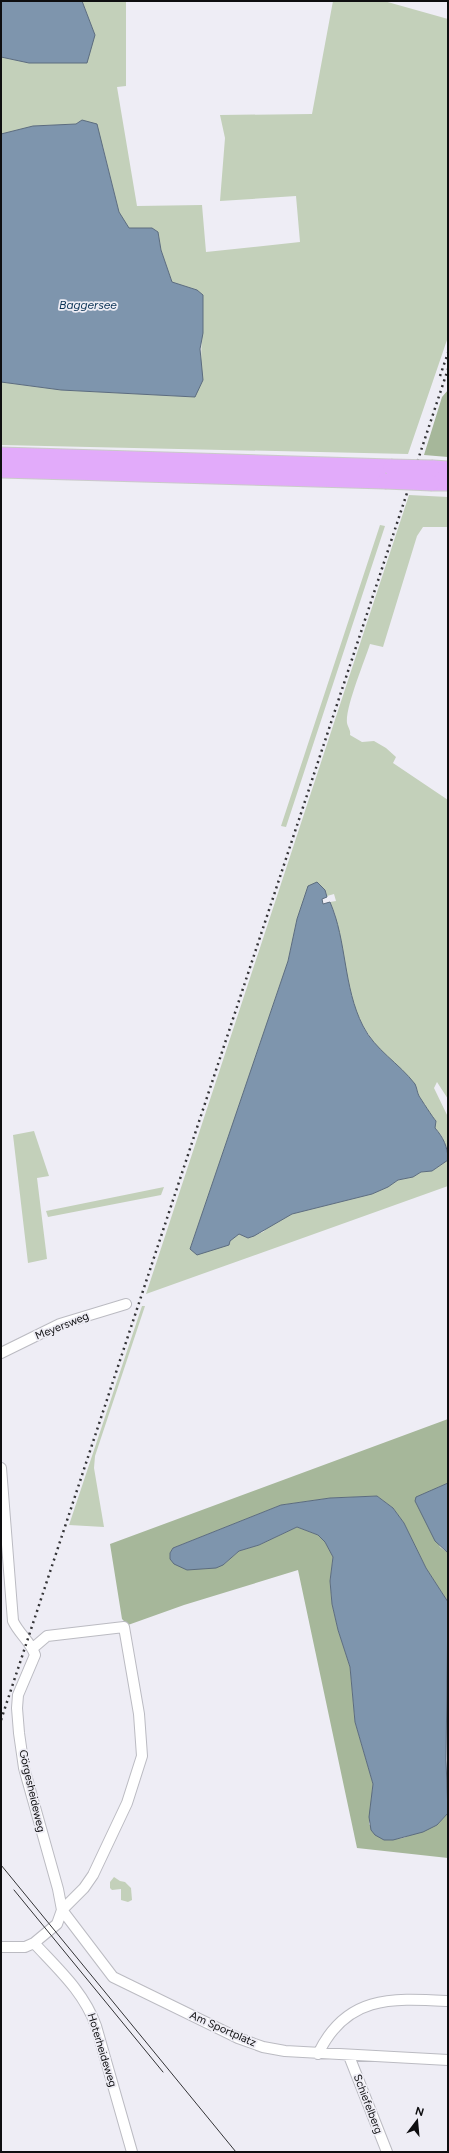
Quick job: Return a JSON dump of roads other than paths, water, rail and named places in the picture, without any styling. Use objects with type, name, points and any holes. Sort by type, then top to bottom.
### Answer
[{"type":"highway","points":[[1,455],[391,467],[432,475],[448,483]]},
{"type":"highway","points":[[1,470],[385,481],[432,475],[448,469]]},
{"type":"street","name":"Meyersweg","points":[[1,1353],[60,1324],[126,1304]]},
{"type":"street","points":[[1,1468],[14,1621],[22,1635],[33,1648],[47,1636],[124,1627],[140,1714],[142,1756],[127,1804],[93,1875],[84,1888],[62,1910],[56,1924],[34,1943],[25,1947],[1,1947]]},
{"type":"street","name":"Görgesheideweg","points":[[33,1648],[35,1655],[34,1660],[18,1695],[17,1708],[19,1733],[24,1768],[58,1889],[62,1910]]},
{"type":"street","name":"Am Sportplatz","points":[[62,1910],[113,1978],[238,2038],[263,2047],[285,2051],[349,2056],[448,2060]]},
{"type":"street","name":"Hoterheideweg","points":[[34,1943],[79,1991],[89,2007],[96,2026],[132,2152]]},
{"type":"street","points":[[318,2054],[332,2030],[344,2019],[370,2005],[392,2000],[448,2001]]},
{"type":"street","name":"Schiefelberg","points":[[349,2056],[387,2152]]},
{"type":"water","points":[[1,1],[82,1],[95,35],[87,63],[29,63],[1,57]]},
{"type":"water","name":"Baggersee","points":[[82,120],[97,124],[119,212],[129,228],[152,228],[158,232],[161,250],[172,282],[197,290],[203,295],[203,333],[200,349],[203,380],[195,397],[61,390],[1,382],[1,134],[33,126],[76,124]]},
{"type":"water","points":[[317,882],[325,890],[327,897],[322,899],[323,904],[330,902],[340,932],[348,980],[363,1026],[374,1042],[409,1076],[415,1084],[419,1096],[436,1121],[435,1128],[444,1142],[448,1160],[432,1171],[421,1172],[413,1177],[398,1180],[388,1187],[372,1194],[292,1214],[254,1236],[248,1238],[239,1234],[230,1241],[229,1245],[197,1255],[190,1249],[288,961],[297,919],[308,886]]},
{"type":"water","points":[[448,1483],[448,1553],[435,1541],[415,1501],[416,1497]]},
{"type":"water","points":[[377,1496],[393,1508],[404,1523],[426,1568],[448,1602],[446,1760],[448,1813],[437,1825],[423,1832],[393,1840],[384,1840],[375,1835],[371,1830],[369,1817],[373,1784],[355,1722],[350,1667],[338,1630],[332,1604],[330,1581],[333,1557],[325,1542],[318,1535],[297,1527],[259,1545],[239,1551],[223,1565],[216,1568],[187,1570],[174,1564],[170,1559],[170,1553],[173,1548],[281,1505],[330,1498]]},
{"type":"tram line","points":[[1,1865],[236,2152]]},
{"type":"tram line","points":[[14,1890],[163,2072]]},
{"type":"railway","points":[[440,376],[448,353]]},
{"type":"railway","points":[[1,1720],[448,369]]}]
